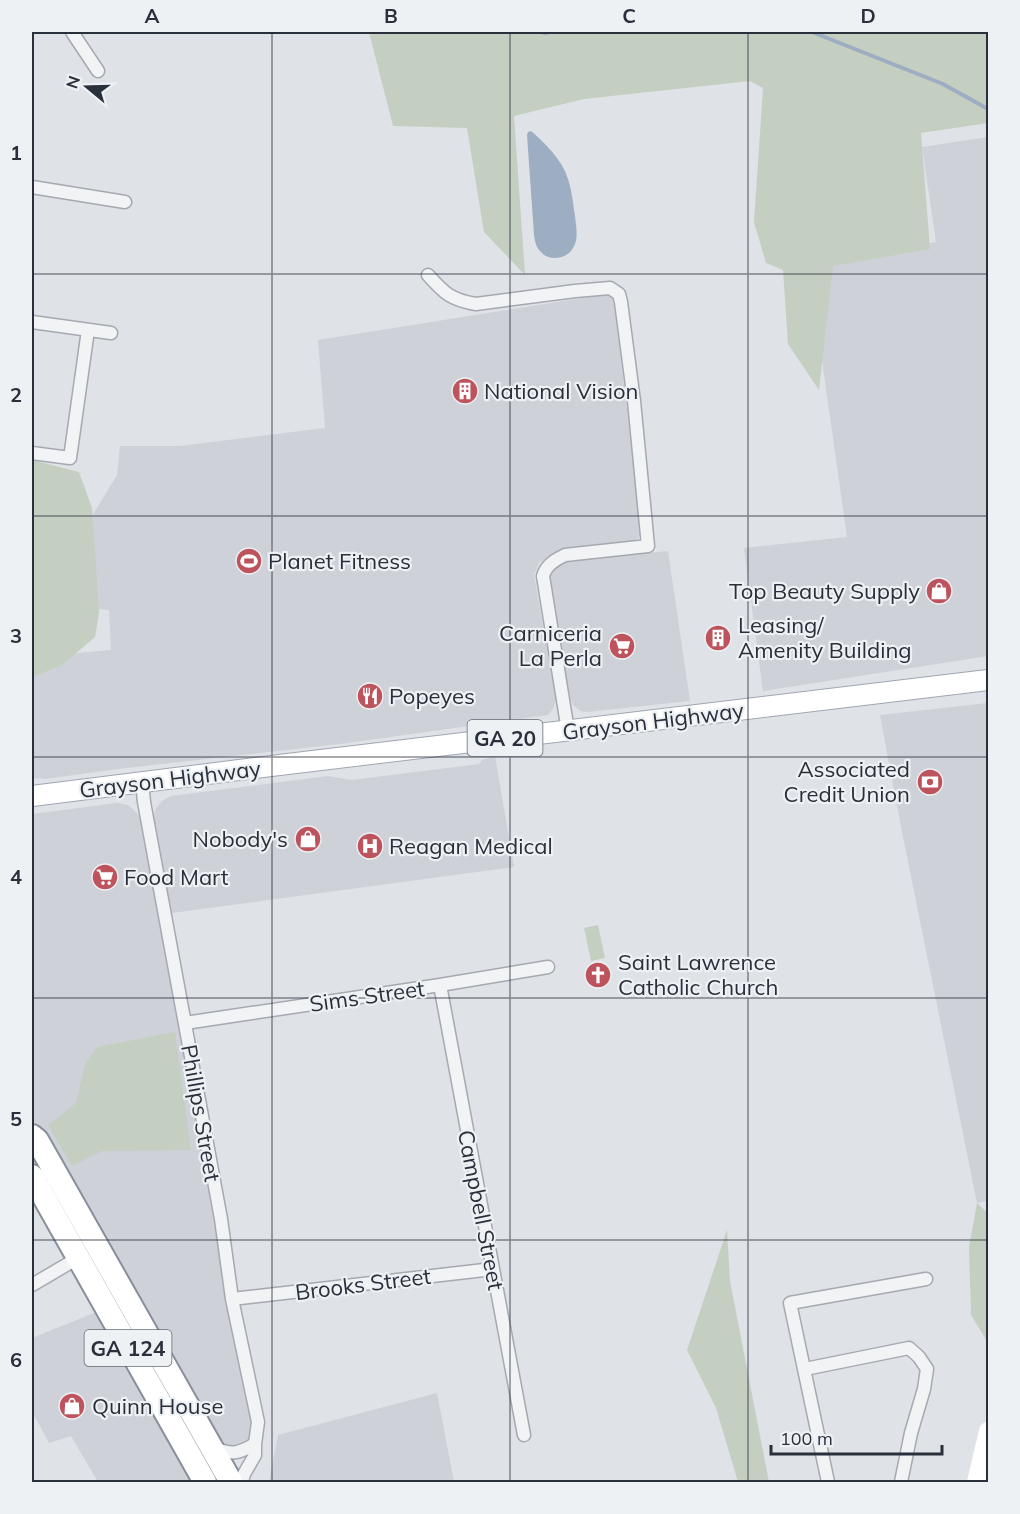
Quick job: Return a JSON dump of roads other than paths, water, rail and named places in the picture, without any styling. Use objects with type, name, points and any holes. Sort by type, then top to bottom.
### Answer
[{"type":"highway","name":"GA 124","points":[[32,1136],[37,1140],[98,1246],[231,1482]]},
{"type":"highway","name":"GA 124","points":[[32,1176],[205,1482]]},
{"type":"highway","points":[[78,1258],[98,1246]]},
{"type":"main road","name":"Grayson Highway","points":[[32,796],[988,680]]},
{"type":"street","points":[[72,32],[98,71]]},
{"type":"street","points":[[32,187],[125,201]]},
{"type":"street","points":[[428,275],[442,291],[460,301],[476,304],[610,288],[619,294],[634,401],[648,546],[565,555],[556,559],[545,570],[543,576],[568,731]]},
{"type":"street","points":[[32,322],[111,333]]},
{"type":"street","points":[[32,453],[70,458],[88,330]]},
{"type":"street","name":"Phillips Street","points":[[142,782],[221,1219],[232,1299],[258,1422],[255,1455],[242,1482]]},
{"type":"street","name":"Sims Street","points":[[185,1023],[548,967]]},
{"type":"street","name":"Campbell Street","points":[[440,985],[524,1435]]},
{"type":"street","points":[[32,1285],[78,1258]]},
{"type":"street","name":"Brooks Street","points":[[232,1299],[493,1269]]},
{"type":"street","points":[[828,1482],[790,1303],[926,1279]]},
{"type":"street","points":[[805,1369],[909,1348],[919,1357],[927,1369],[901,1482]]},
{"type":"street","points":[[976,1482],[988,1431]]},
{"type":"street","points":[[211,1447],[228,1453],[237,1453],[255,1444]]},
{"type":"water","points":[[531,131],[558,159],[566,172],[570,188],[577,232],[576,241],[567,255],[558,258],[544,255],[535,240],[527,135]]},
{"type":"waterway","points":[[541,32],[549,32]]},
{"type":"waterway","points":[[812,32],[943,84],[988,109]]},
{"type":"place","name":"National Vision","points":[[465,391]]},
{"type":"place","name":"Planet Fitness","points":[[249,561]]},
{"type":"place","name":"Top Beauty Supply","points":[[939,591]]},
{"type":"place","name":"Leasing/ Amenity Building","points":[[718,638]]},
{"type":"place","name":"Carniceria La Perla","points":[[622,646]]},
{"type":"place","name":"Popeyes","points":[[370,696]]},
{"type":"place","name":"Associated Credit Union","points":[[930,782]]},
{"type":"place","name":"Nobody's","points":[[308,839]]},
{"type":"place","name":"Reagan Medical","points":[[370,846]]},
{"type":"place","name":"Food Mart","points":[[105,877]]},
{"type":"place","name":"Saint Lawrence Catholic Church","points":[[598,975]]},
{"type":"place","name":"Quinn House","points":[[72,1406]]}]
